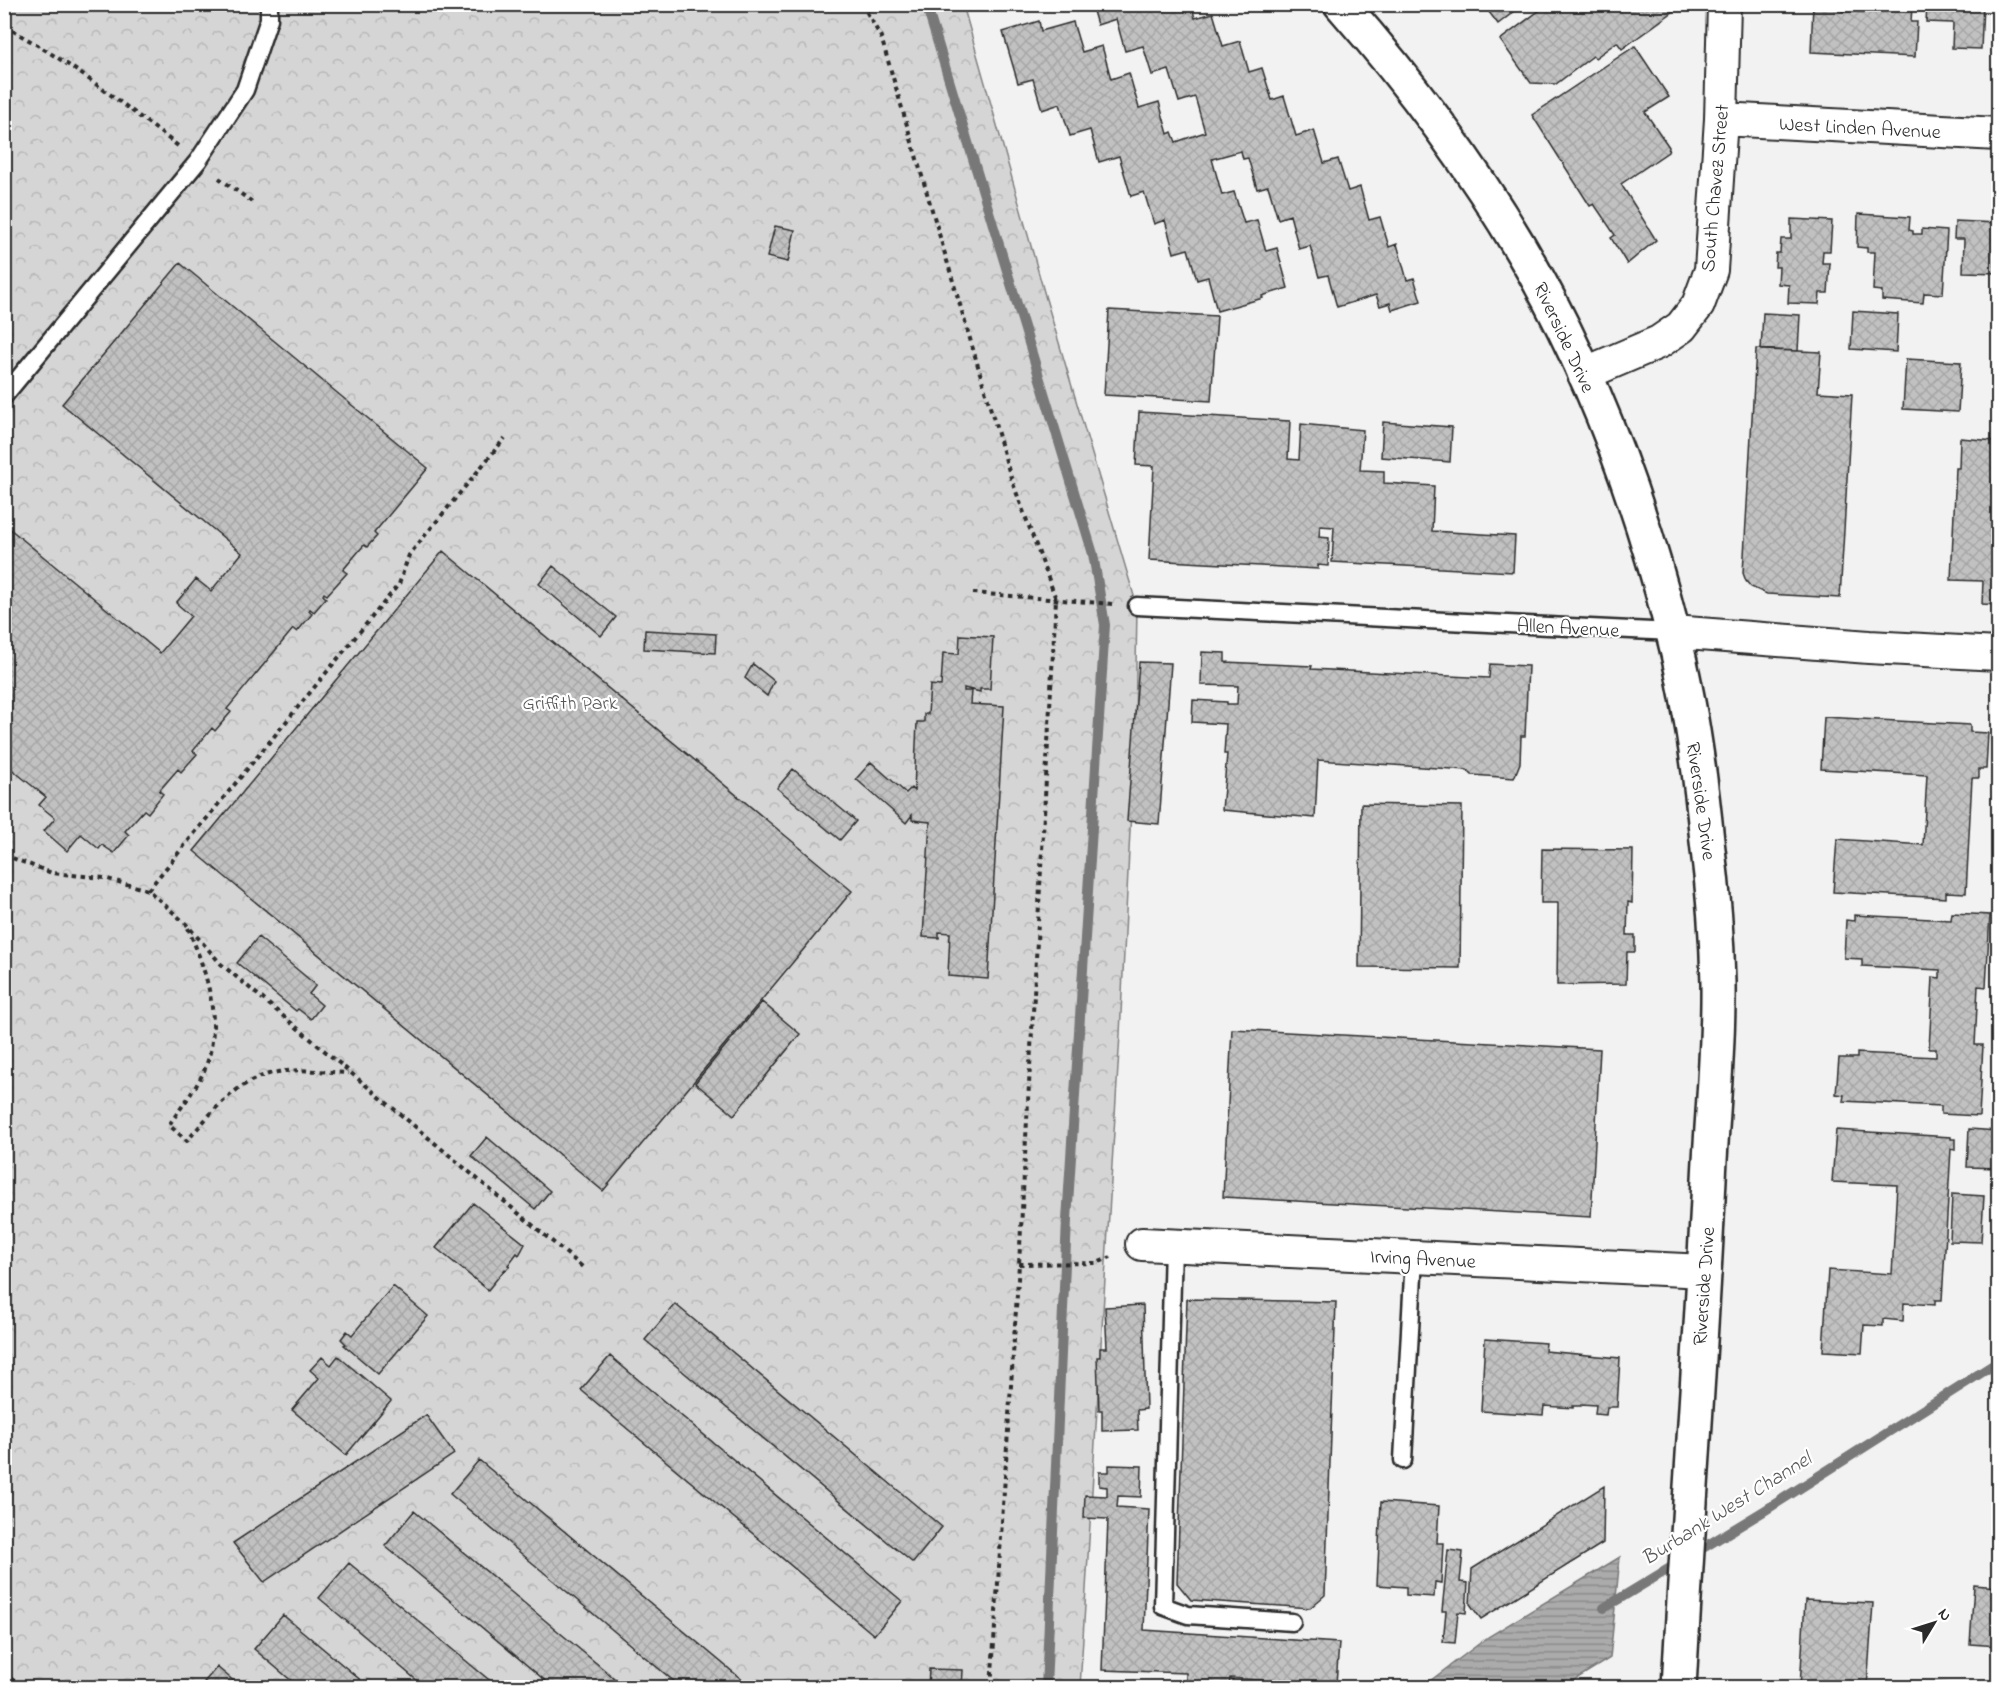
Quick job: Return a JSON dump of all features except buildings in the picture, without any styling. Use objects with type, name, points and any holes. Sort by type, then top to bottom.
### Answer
[{"type":"main road","name":"Riverside Drive","points":[[1341,4],[1422,100],[1469,168],[1535,273],[1584,374],[1607,428],[1641,521],[1673,632],[1692,730],[1703,805],[1714,900],[1718,985],[1705,1271],[1693,1430],[1679,1688]]},
{"type":"street","name":"South Chavez Street","points":[[1584,374],[1659,342],[1681,327],[1698,305],[1711,270],[1722,119],[1720,7]]},
{"type":"street","name":"West Linden Avenue","points":[[1722,119],[1998,134]]},
{"type":"street","name":"Allen Avenue","points":[[1673,632],[1998,654]]},
{"type":"street","name":"Irving Avenue","points":[[1142,1244],[1705,1271]]},
{"type":"lane","points":[[4,396],[198,161],[245,90],[269,19],[269,4]]},
{"type":"lane","name":"Allen Avenue","points":[[1137,606],[1673,632]]},
{"type":"lane","points":[[1173,1246],[1163,1606],[1188,1615],[1292,1622]]},
{"type":"lane","points":[[1403,1460],[1414,1257]]},
{"type":"lane","points":[[4,1684],[9,1688]]},
{"type":"path","points":[[862,4],[881,37],[1011,478],[1056,598],[1019,1264],[991,1688]]},
{"type":"path","points":[[4,26],[62,60],[255,204]]},
{"type":"path","points":[[148,890],[399,584],[410,555],[505,438]]},
{"type":"path","points":[[973,593],[1056,598],[1119,605]]},
{"type":"path","points":[[4,855],[52,873],[104,878],[148,890],[186,924],[221,964],[585,1269]]},
{"type":"path","points":[[186,924],[201,959],[212,995],[212,1036],[206,1067],[169,1125],[187,1141],[211,1112],[239,1088],[269,1074],[305,1071],[349,1073]]},
{"type":"path","points":[[1019,1264],[1097,1263]]},
{"type":"green space","name":"Griffith Park","points":[[5,5],[963,5],[1046,299],[1137,606],[1135,729],[1120,1034],[1080,1687],[5,1688]]},
{"type":"shaded area","points":[[1620,1557],[1610,1658],[1563,1687],[1422,1687],[1488,1637]]},
{"type":"waterway","points":[[926,4],[1093,554],[1105,625],[1067,1220],[1046,1688]]},
{"type":"waterway","name":"Burbank West Channel","points":[[1604,1608],[1764,1511],[1998,1362]]}]
